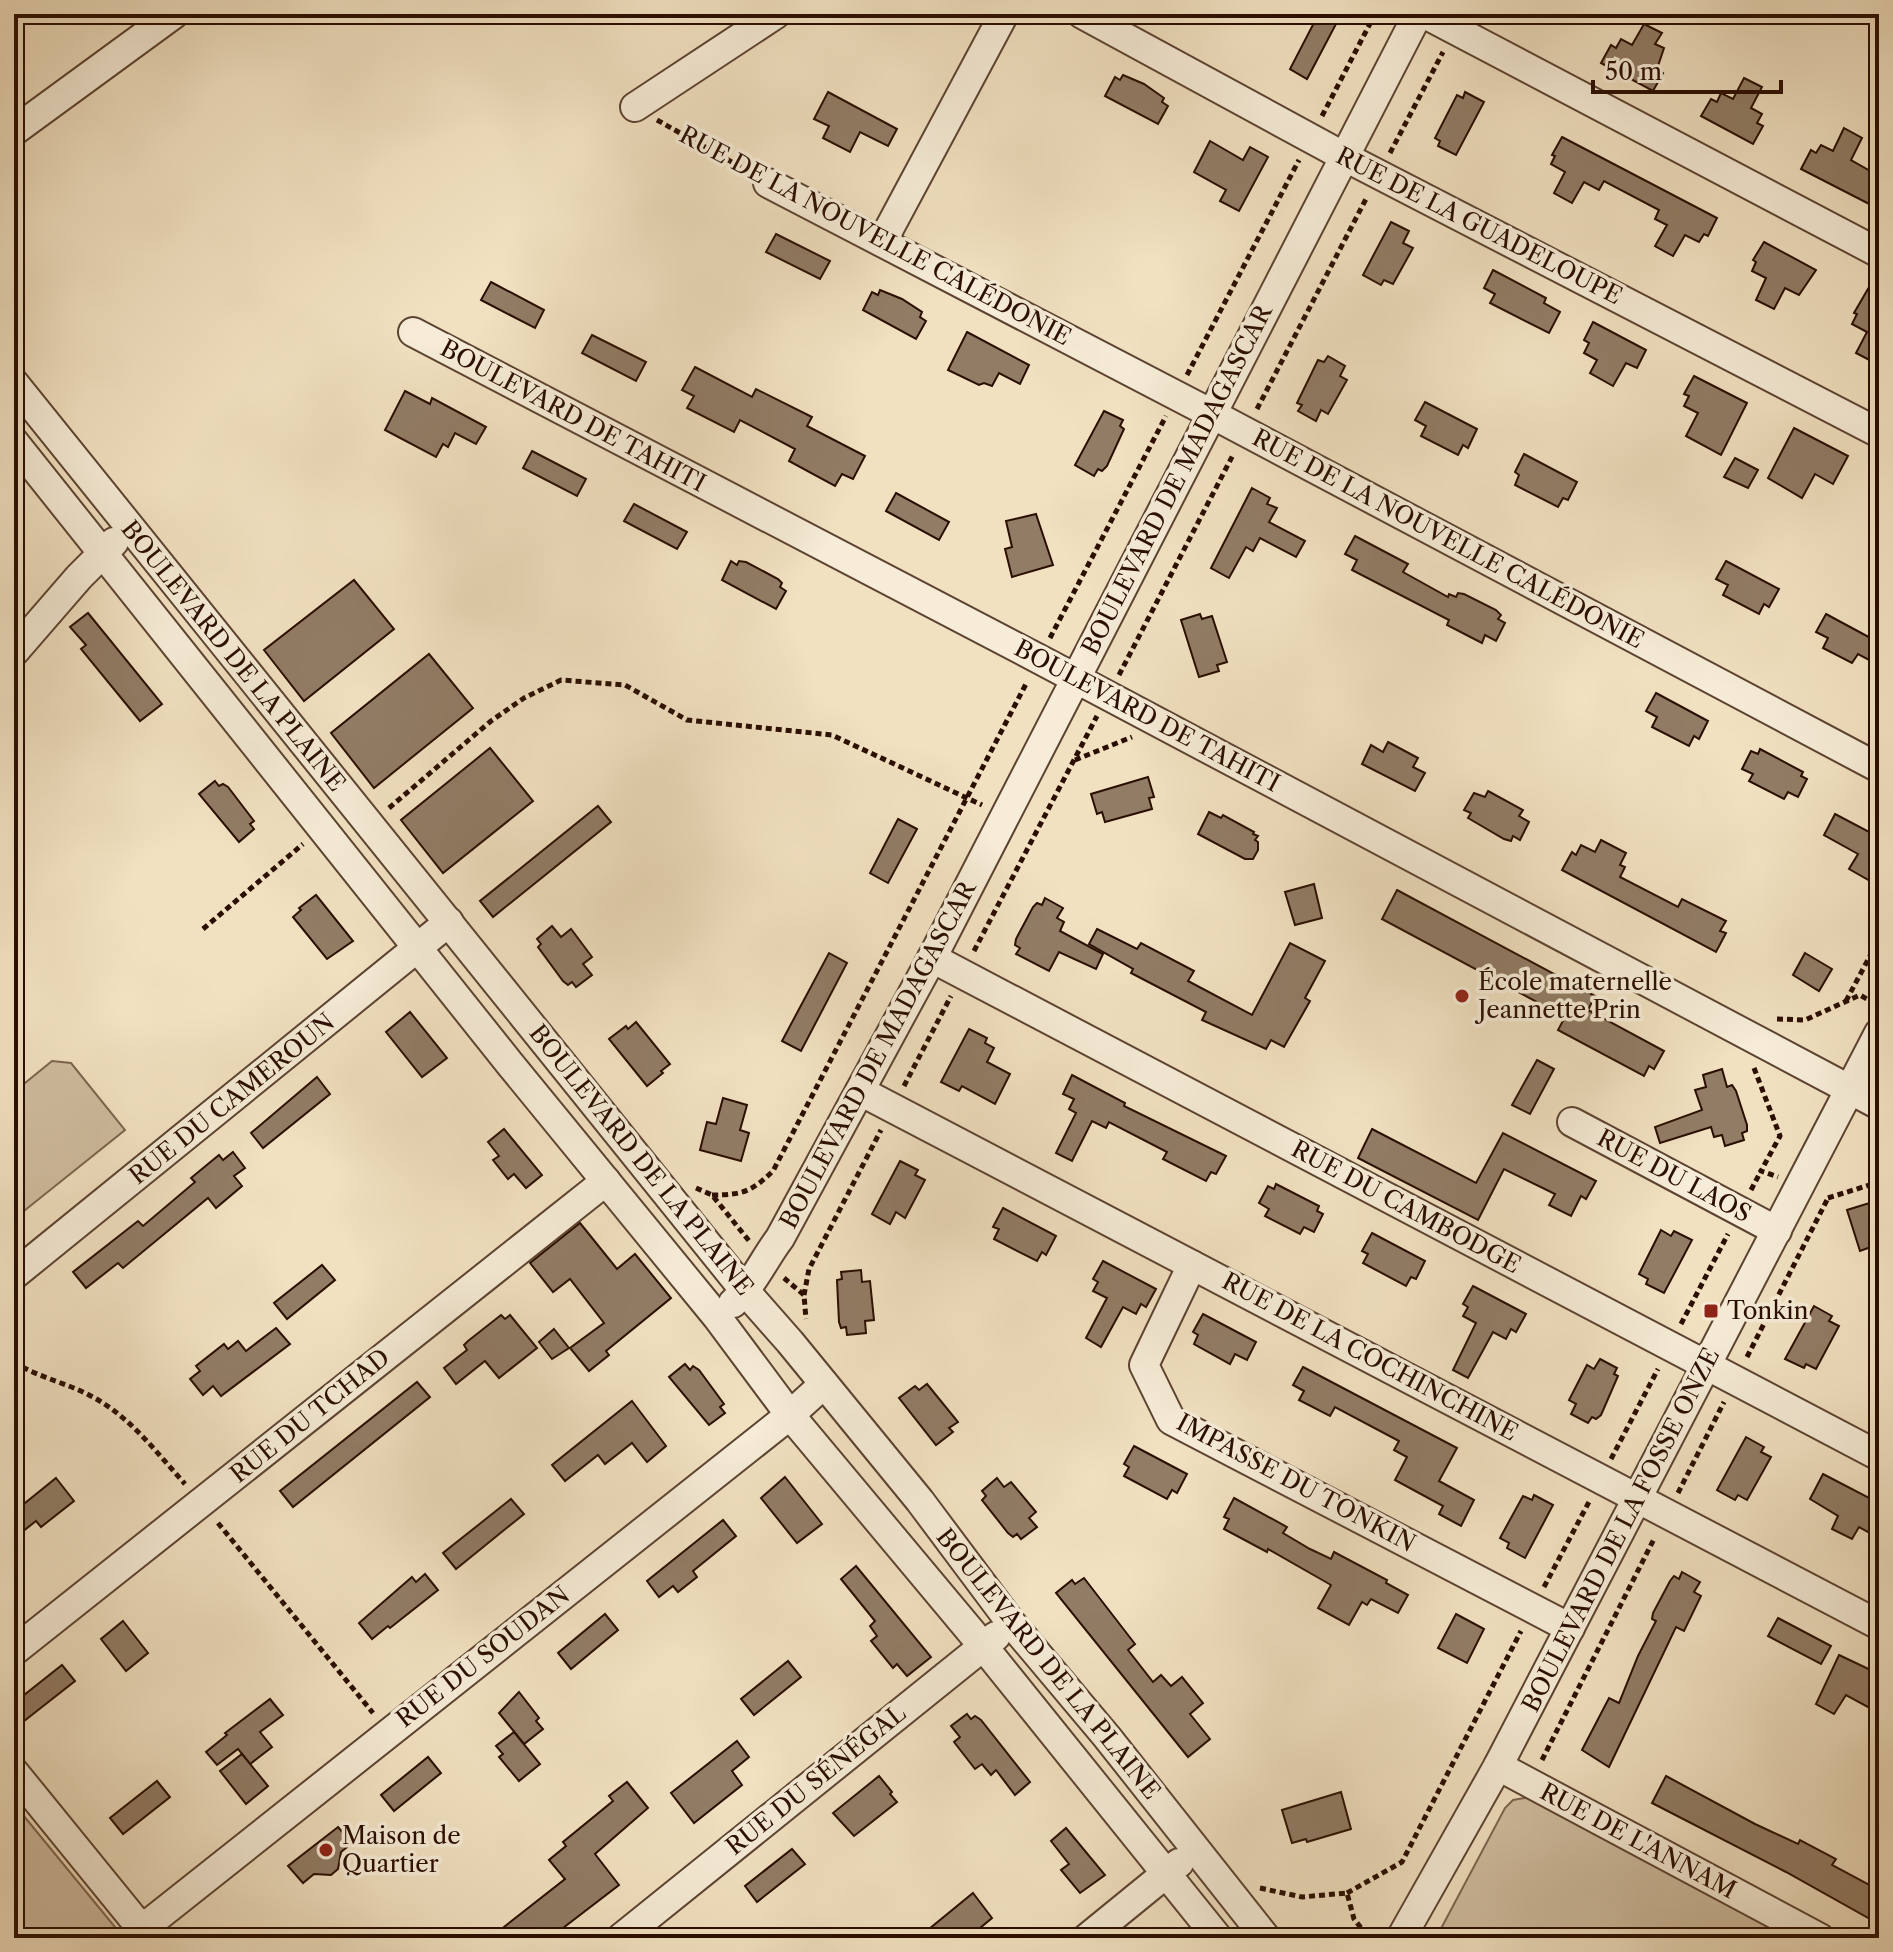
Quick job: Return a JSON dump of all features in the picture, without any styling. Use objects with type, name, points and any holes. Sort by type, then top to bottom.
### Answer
[{"type":"street","points":[[14,131],[174,14]]},
{"type":"street","points":[[635,107],[776,14]]},
{"type":"street","points":[[882,242],[1004,14]]},
{"type":"street","name":"RUE DE LA GUADELOUPE","points":[[1082,14],[1345,157],[1879,433]]},
{"type":"street","name":"BOULEVARD DE MADAGASCAR","points":[[717,1317],[745,1291],[780,1238],[932,958],[1418,14]]},
{"type":"street","points":[[1425,14],[1879,253]]},
{"type":"street","name":"RUE DE LA NOUVELLE CALÉDONIE","points":[[768,183],[1210,413],[1879,768]]},
{"type":"street","name":"BOULEVARD DE TAHITI","points":[[413,332],[1163,724],[1879,1105]]},
{"type":"street","name":"BOULEVARD DE LA PLAINE","points":[[14,383],[745,1291],[920,1501],[1012,1624],[1107,1737],[1266,1938]]},
{"type":"street","name":"BOULEVARD DE LA PLAINE","points":[[14,442],[717,1317],[790,1415],[983,1646],[1218,1938]]},
{"type":"street","points":[[14,652],[101,552],[129,528]]},
{"type":"street","name":"RUE DU CAMEROUN","points":[[14,1275],[449,922]]},
{"type":"street","name":"RUE DU CAMBODGE","points":[[932,958],[1879,1456]]},
{"type":"street","name":"BOULEVARD DE LA FOSSE ONZE","points":[[1401,1938],[1498,1766],[1879,1033]]},
{"type":"street","name":"RUE DE LA COCHINCHINE","points":[[860,1091],[1879,1625]]},
{"type":"street","name":"RUE DU LAOS","points":[[1572,1122],[1777,1231]]},
{"type":"street","name":"RUE DU TCHAD","points":[[14,1651],[606,1181]]},
{"type":"street","name":"IMPASSE DU TONKIN","points":[[1192,1265],[1144,1365],[1171,1420],[1570,1628]]},
{"type":"street","name":"RUE DU SOUDAN","points":[[145,1934],[389,1733],[790,1415],[824,1384]]},
{"type":"street","points":[[886,1530],[920,1501]]},
{"type":"street","name":"RUE DU SÉNÉGAL","points":[[621,1938],[1012,1624]]},
{"type":"street","points":[[1077,1763],[1107,1737]]},
{"type":"street","name":"RUE DE L'ANNAM","points":[[1498,1766],[1820,1938]]},
{"type":"street","points":[[14,1772],[145,1934]]},
{"type":"street","points":[[1087,1938],[1197,1850]]},
{"type":"path","points":[[712,1195],[738,1195],[756,1187],[773,1171],[1375,14]]},
{"type":"path","points":[[804,1295],[809,1269],[1454,30]]},
{"type":"path","name":"RUE DE LA NOUVELLE CALÉDONIE","points":[[635,107],[768,183]]},
{"type":"path","points":[[371,825],[491,721],[524,698],[561,680],[625,685],[687,720],[832,735],[1005,815]]},
{"type":"path","points":[[1074,761],[1163,724]]},
{"type":"path","points":[[203,929],[323,829]]},
{"type":"path","points":[[1846,1002],[1879,939]]},
{"type":"path","points":[[1256,1886],[1265,1891],[1302,1897],[1347,1893],[1402,1862],[1761,1171]]},
{"type":"path","points":[[1530,1783],[1828,1198]]},
{"type":"path","points":[[14,1362],[90,1395],[133,1425],[202,1503],[389,1733]]},
{"type":"path","points":[[1347,1893],[1354,1919],[1369,1938]]},
{"type":"shaded area","points":[[52,1061],[71,1063],[125,1130],[14,1219],[14,1092]]},
{"type":"shaded area","points":[[1530,1797],[1798,1938],[1436,1938],[1505,1808],[1513,1800]]},
{"type":"shaded area","points":[[14,1804],[124,1938],[14,1938]]},
{"type":"building","points":[[1318,15],[1336,24],[1307,79],[1290,69]]},
{"type":"building","points":[[1644,24],[1662,33],[1655,44],[1664,48],[1657,69],[1663,73],[1653,91],[1601,63],[1611,45],[1616,48],[1621,39],[1632,45]]},
{"type":"building","points":[[1123,75],[1144,84],[1164,98],[1162,102],[1168,106],[1158,124],[1105,96],[1115,77],[1120,80]]},
{"type":"building","points":[[1744,78],[1762,87],[1751,108],[1762,114],[1757,123],[1763,126],[1753,144],[1701,116],[1711,99],[1717,102],[1721,93],[1733,99]]},
{"type":"building","points":[[828,92],[897,129],[888,146],[860,132],[850,152],[823,138],[829,126],[814,119]]},
{"type":"building","points":[[1465,92],[1484,102],[1456,155],[1438,146],[1440,141],[1435,138],[1457,95],[1463,98]]},
{"type":"building","points":[[1844,128],[1862,138],[1851,160],[1879,176],[1879,209],[1801,169],[1811,150],[1816,153],[1821,145],[1833,151]]},
{"type":"building","points":[[1562,137],[1717,218],[1708,236],[1704,234],[1699,242],[1685,235],[1673,256],[1655,246],[1667,225],[1655,219],[1659,210],[1604,181],[1599,190],[1584,182],[1572,203],[1554,193],[1565,172],[1551,164],[1555,156],[1552,155]]},
{"type":"building","points":[[1210,141],[1243,160],[1250,147],[1268,157],[1239,211],[1220,201],[1226,190],[1194,172]]},
{"type":"building","points":[[1391,222],[1409,231],[1403,243],[1413,248],[1393,284],[1384,280],[1381,285],[1363,275]]},
{"type":"building","points":[[776,234],[830,261],[820,279],[766,252]]},
{"type":"building","points":[[1764,242],[1816,270],[1799,295],[1785,288],[1774,309],[1756,300],[1766,278],[1752,271],[1756,262],[1753,260]]},
{"type":"building","points":[[1493,270],[1546,298],[1544,303],[1560,312],[1549,333],[1490,303],[1495,294],[1484,288]]},
{"type":"building","points":[[1879,270],[1879,365],[1856,353],[1867,332],[1852,324],[1857,314],[1854,313]]},
{"type":"building","points":[[491,282],[544,310],[535,328],[481,300]]},
{"type":"building","points":[[880,290],[922,312],[920,317],[926,321],[916,339],[863,310],[872,292],[878,295]]},
{"type":"building","points":[[1593,322],[1646,350],[1637,368],[1626,363],[1613,386],[1590,373],[1597,360],[1584,353],[1589,343],[1584,340]]},
{"type":"building","points":[[967,332],[1029,365],[1020,384],[999,373],[992,386],[979,385],[948,370]]},
{"type":"building","points":[[592,335],[646,362],[636,381],[582,353]]},
{"type":"building","points":[[1328,356],[1345,366],[1340,376],[1347,380],[1328,414],[1321,410],[1316,421],[1298,411],[1302,405],[1297,403],[1318,360],[1324,362]]},
{"type":"building","points":[[695,367],[752,397],[756,389],[812,417],[807,426],[865,456],[853,479],[842,474],[835,486],[789,461],[795,449],[740,420],[734,432],[687,408],[694,396],[682,390]]},
{"type":"building","points":[[1694,376],[1747,403],[1721,455],[1686,436],[1698,413],[1684,406],[1689,396],[1684,394]]},
{"type":"building","points":[[405,391],[430,404],[432,398],[486,427],[476,444],[455,433],[448,447],[443,444],[436,457],[385,430]]},
{"type":"building","points":[[1425,402],[1477,429],[1468,448],[1463,445],[1458,455],[1421,436],[1426,426],[1415,420]]},
{"type":"building","points":[[1104,411],[1123,420],[1120,426],[1124,429],[1107,466],[1102,471],[1098,469],[1094,476],[1075,465]]},
{"type":"building","points":[[1794,428],[1848,456],[1833,484],[1815,474],[1802,498],[1768,478]]},
{"type":"building","points":[[532,451],[586,479],[577,496],[523,468]]},
{"type":"building","points":[[1524,454],[1577,482],[1568,500],[1563,498],[1558,507],[1515,485],[1519,475],[1515,472]]},
{"type":"building","points":[[1735,458],[1758,470],[1748,488],[1724,477]]},
{"type":"building","points":[[1252,488],[1270,498],[1267,504],[1277,508],[1269,522],[1305,541],[1296,557],[1260,538],[1253,551],[1246,547],[1229,578],[1211,568]]},
{"type":"building","points":[[896,493],[949,522],[939,540],[886,511]]},
{"type":"building","points":[[634,504],[687,532],[677,549],[624,521]]},
{"type":"building","points":[[1036,514],[1053,565],[1012,577],[1005,549],[1012,547],[1006,521]]},
{"type":"building","points":[[1355,536],[1408,564],[1403,572],[1448,597],[1449,594],[1456,597],[1458,593],[1464,594],[1496,610],[1501,615],[1498,619],[1505,623],[1496,641],[1485,635],[1482,643],[1447,625],[1449,620],[1352,570],[1357,560],[1345,554]]},
{"type":"building","points":[[731,561],[737,565],[739,561],[746,562],[782,583],[780,587],[786,591],[776,609],[722,580]]},
{"type":"building","points":[[1726,561],[1779,589],[1769,607],[1764,604],[1759,614],[1723,595],[1728,585],[1716,579]]},
{"type":"building","points":[[354,580],[394,629],[304,701],[264,650]]},
{"type":"building","points":[[88,613],[162,704],[140,721],[81,649],[86,645],[70,627]]},
{"type":"building","points":[[1200,614],[1202,619],[1212,616],[1227,662],[1217,665],[1219,671],[1199,677],[1181,620]]},
{"type":"building","points":[[1826,614],[1878,642],[1869,660],[1858,654],[1852,663],[1823,648],[1828,638],[1816,632]]},
{"type":"building","points":[[429,654],[473,708],[374,788],[331,733]]},
{"type":"building","points":[[1656,693],[1708,721],[1699,739],[1694,736],[1689,746],[1652,727],[1657,717],[1646,711]]},
{"type":"building","points":[[1388,742],[1418,758],[1413,767],[1425,773],[1415,791],[1362,764],[1371,745],[1383,752]]},
{"type":"building","points":[[490,748],[533,801],[443,873],[401,820]]},
{"type":"building","points":[[1760,749],[1803,772],[1801,776],[1807,779],[1798,797],[1788,792],[1784,799],[1749,781],[1753,774],[1742,769],[1751,751],[1758,754]]},
{"type":"building","points":[[1148,777],[1154,797],[1149,798],[1152,809],[1105,822],[1102,812],[1097,814],[1091,794]]},
{"type":"building","points":[[215,781],[219,786],[223,784],[228,787],[254,821],[250,824],[254,829],[239,842],[199,794]]},
{"type":"building","points":[[1488,791],[1523,810],[1519,816],[1529,822],[1520,840],[1513,836],[1511,841],[1504,839],[1468,818],[1471,813],[1464,810],[1474,793],[1485,797]]},
{"type":"building","points":[[598,806],[611,822],[493,917],[480,901]]},
{"type":"building","points":[[1209,812],[1221,818],[1223,815],[1258,836],[1255,840],[1258,850],[1253,859],[1245,859],[1198,834]]},
{"type":"building","points":[[1835,814],[1869,832],[1879,814],[1879,886],[1849,869],[1858,854],[1824,835]]},
{"type":"building","points":[[898,819],[917,829],[888,883],[870,873]]},
{"type":"building","points":[[1601,840],[1626,853],[1620,865],[1625,867],[1620,877],[1678,907],[1682,899],[1726,921],[1720,931],[1726,933],[1716,952],[1562,870],[1572,852],[1576,855],[1581,845],[1595,852]]},
{"type":"building","points":[[1314,884],[1322,918],[1295,925],[1285,892]]},
{"type":"building","points":[[1397,890],[1595,996],[1588,1010],[1664,1051],[1654,1069],[1649,1066],[1644,1076],[1558,1030],[1565,1017],[1382,919]]},
{"type":"building","points":[[316,895],[353,941],[327,959],[293,917]]},
{"type":"building","points":[[1045,898],[1063,908],[1057,918],[1064,922],[1060,931],[1103,954],[1096,969],[1059,952],[1049,971],[1016,954],[1020,948],[1015,945],[1016,939],[1033,907],[1037,903],[1042,905]]},
{"type":"building","points":[[552,926],[561,937],[571,929],[592,957],[583,964],[592,975],[576,987],[572,982],[568,985],[563,981],[538,947],[541,944],[537,939]]},
{"type":"building","points":[[1097,929],[1137,949],[1141,943],[1194,971],[1188,981],[1252,1015],[1290,943],[1325,961],[1305,998],[1310,1001],[1284,1047],[1271,1040],[1266,1049],[1202,1020],[1206,1012],[1131,973],[1133,969],[1089,944]]},
{"type":"building","points":[[829,953],[847,963],[801,1051],[782,1041]]},
{"type":"building","points":[[1805,953],[1832,969],[1819,991],[1793,975]]},
{"type":"building","points":[[410,1012],[447,1058],[422,1077],[386,1032]]},
{"type":"building","points":[[636,1022],[670,1064],[647,1086],[609,1039]]},
{"type":"building","points":[[969,1029],[987,1038],[985,1043],[994,1048],[987,1062],[1010,1074],[995,1104],[962,1086],[959,1091],[941,1082]]},
{"type":"building","points":[[1537,1060],[1554,1069],[1530,1114],[1512,1105]]},
{"type":"building","points":[[1722,1069],[1727,1087],[1732,1085],[1736,1091],[1747,1125],[1747,1131],[1742,1133],[1744,1140],[1725,1146],[1722,1135],[1714,1137],[1711,1127],[1660,1143],[1655,1127],[1702,1110],[1695,1090],[1706,1087],[1703,1075]]},
{"type":"building","points":[[1072,1075],[1125,1103],[1124,1106],[1226,1156],[1216,1174],[1211,1172],[1206,1181],[1163,1159],[1167,1152],[1109,1122],[1106,1128],[1092,1121],[1072,1161],[1056,1153],[1076,1113],[1069,1109],[1074,1099],[1063,1094]]},
{"type":"building","points":[[317,1077],[330,1094],[263,1148],[251,1133]]},
{"type":"building","points":[[723,1098],[747,1105],[740,1130],[749,1133],[741,1161],[700,1150],[707,1122],[716,1124]]},
{"type":"building","points":[[504,1129],[542,1175],[526,1188],[514,1174],[508,1179],[493,1160],[499,1156],[488,1142]]},
{"type":"building","points":[[1372,1129],[1476,1183],[1503,1133],[1596,1181],[1586,1199],[1581,1196],[1571,1216],[1549,1205],[1555,1194],[1504,1169],[1478,1220],[1358,1158]]},
{"type":"building","points":[[233,1152],[245,1168],[234,1176],[242,1186],[216,1208],[208,1198],[123,1268],[118,1263],[86,1288],[73,1272],[138,1221],[143,1226],[195,1182],[191,1178],[219,1155],[223,1160]]},
{"type":"building","points":[[900,1161],[918,1170],[915,1175],[925,1180],[905,1218],[896,1212],[890,1224],[872,1214]]},
{"type":"building","points":[[1276,1184],[1319,1206],[1317,1211],[1323,1214],[1314,1232],[1304,1227],[1300,1234],[1265,1216],[1269,1209],[1259,1203],[1268,1186],[1274,1189]]},
{"type":"building","points":[[1879,1200],[1879,1244],[1860,1251],[1847,1210]]},
{"type":"building","points":[[1003,1208],[1056,1236],[1046,1255],[1042,1252],[1037,1261],[994,1239],[999,1229],[993,1227]]},
{"type":"building","points":[[580,1223],[617,1269],[635,1254],[671,1298],[606,1351],[609,1355],[589,1371],[570,1348],[604,1323],[570,1279],[553,1292],[530,1263]]},
{"type":"building","points":[[1661,1230],[1671,1236],[1674,1231],[1692,1240],[1664,1293],[1646,1284],[1648,1279],[1639,1274]]},
{"type":"building","points":[[1372,1233],[1425,1261],[1416,1279],[1411,1277],[1406,1286],[1363,1263],[1368,1254],[1362,1251]]},
{"type":"building","points":[[1103,1261],[1156,1289],[1146,1307],[1141,1304],[1136,1314],[1123,1307],[1101,1347],[1086,1338],[1107,1298],[1093,1291],[1098,1282],[1093,1279]]},
{"type":"building","points":[[322,1265],[335,1280],[287,1319],[274,1303]]},
{"type":"building","points":[[861,1270],[862,1282],[870,1281],[874,1320],[865,1321],[866,1333],[847,1335],[846,1327],[841,1328],[839,1322],[837,1280],[842,1279],[841,1272]]},
{"type":"building","points":[[1473,1286],[1526,1314],[1516,1332],[1511,1329],[1506,1339],[1493,1332],[1468,1378],[1453,1370],[1476,1323],[1463,1316],[1468,1307],[1463,1304]]},
{"type":"building","points":[[1814,1306],[1832,1316],[1829,1321],[1839,1326],[1816,1369],[1806,1364],[1804,1368],[1785,1359]]},
{"type":"building","points":[[1203,1314],[1256,1342],[1247,1360],[1235,1354],[1230,1364],[1194,1344],[1198,1335],[1193,1332]]},
{"type":"building","points":[[501,1315],[505,1319],[510,1315],[537,1348],[499,1378],[485,1361],[456,1384],[444,1368],[467,1350],[464,1345],[468,1341]]},
{"type":"building","points":[[276,1328],[290,1344],[221,1396],[213,1386],[203,1395],[190,1379],[200,1371],[196,1366],[224,1344],[228,1349],[238,1341],[246,1351]]},
{"type":"building","points":[[554,1329],[569,1348],[552,1359],[539,1342]]},
{"type":"building","points":[[1600,1359],[1617,1368],[1614,1374],[1618,1376],[1601,1415],[1596,1419],[1592,1417],[1588,1423],[1571,1414],[1576,1404],[1569,1400],[1587,1365],[1594,1369]]},
{"type":"building","points":[[685,1364],[690,1370],[693,1366],[699,1370],[724,1404],[720,1407],[725,1413],[709,1425],[669,1377]]},
{"type":"building","points":[[1303,1367],[1457,1448],[1439,1481],[1474,1500],[1461,1526],[1439,1514],[1443,1506],[1395,1480],[1407,1457],[1394,1450],[1399,1441],[1335,1407],[1330,1416],[1299,1400],[1304,1391],[1293,1385]]},
{"type":"building","points":[[417,1382],[430,1397],[293,1507],[280,1491]]},
{"type":"building","points":[[927,1384],[958,1422],[949,1428],[953,1432],[936,1445],[899,1398],[915,1386],[919,1390]]},
{"type":"building","points":[[632,1401],[666,1446],[647,1462],[632,1443],[605,1464],[598,1455],[565,1481],[552,1465]]},
{"type":"building","points":[[1746,1437],[1764,1447],[1761,1452],[1771,1457],[1747,1500],[1738,1495],[1735,1500],[1717,1490]]},
{"type":"building","points":[[1134,1446],[1187,1474],[1177,1493],[1172,1490],[1167,1499],[1124,1476],[1129,1467],[1124,1464]]},
{"type":"building","points":[[1823,1474],[1879,1503],[1879,1538],[1859,1527],[1852,1539],[1832,1529],[1838,1516],[1810,1499]]},
{"type":"building","points":[[785,1477],[822,1524],[797,1543],[761,1498]]},
{"type":"building","points":[[56,1478],[74,1501],[41,1527],[36,1521],[22,1532],[14,1522],[14,1512]]},
{"type":"building","points":[[997,1478],[1004,1487],[1011,1482],[1036,1512],[1029,1518],[1037,1527],[1021,1539],[1017,1534],[1013,1537],[1008,1533],[982,1500],[986,1496],[982,1491]]},
{"type":"building","points":[[1534,1495],[1553,1505],[1525,1558],[1507,1548],[1509,1543],[1500,1538],[1523,1496],[1532,1500]]},
{"type":"building","points":[[1234,1498],[1287,1527],[1283,1533],[1310,1549],[1331,1559],[1334,1552],[1387,1580],[1386,1583],[1408,1595],[1398,1613],[1371,1599],[1367,1605],[1362,1602],[1349,1625],[1318,1608],[1331,1585],[1268,1549],[1267,1552],[1224,1529],[1229,1519],[1224,1517]]},
{"type":"building","points":[[511,1499],[524,1514],[456,1569],[443,1553]]},
{"type":"building","points":[[723,1520],[736,1536],[693,1571],[697,1577],[678,1592],[673,1586],[659,1597],[647,1581]]},
{"type":"building","points":[[856,1566],[931,1657],[907,1676],[897,1664],[893,1668],[871,1641],[877,1636],[870,1626],[875,1621],[841,1579]]},
{"type":"building","points":[[1682,1572],[1700,1582],[1694,1592],[1701,1596],[1684,1631],[1676,1627],[1609,1767],[1582,1750],[1609,1698],[1619,1703],[1656,1621],[1652,1619],[1653,1613],[1670,1581],[1674,1576],[1679,1579]]},
{"type":"building","points":[[425,1574],[438,1590],[372,1639],[359,1623],[412,1577],[416,1582]]},
{"type":"building","points":[[1084,1578],[1135,1644],[1128,1650],[1153,1682],[1161,1675],[1171,1686],[1182,1677],[1203,1703],[1190,1714],[1210,1739],[1188,1757],[1056,1593],[1072,1580],[1075,1584]]},
{"type":"building","points":[[605,1614],[618,1630],[571,1669],[558,1653]]},
{"type":"building","points":[[1456,1614],[1484,1629],[1467,1663],[1438,1648]]},
{"type":"building","points":[[1778,1618],[1831,1646],[1821,1664],[1768,1636]]},
{"type":"building","points":[[123,1621],[148,1653],[126,1671],[101,1639]]},
{"type":"building","points":[[1839,1655],[1879,1674],[1879,1713],[1846,1695],[1834,1714],[1816,1704]]},
{"type":"building","points":[[788,1661],[801,1677],[754,1715],[741,1699]]},
{"type":"building","points":[[62,1665],[75,1681],[14,1729],[14,1703]]},
{"type":"building","points":[[519,1692],[539,1718],[536,1721],[543,1729],[524,1744],[499,1713]]},
{"type":"building","points":[[270,1699],[283,1715],[260,1732],[272,1747],[250,1764],[238,1749],[217,1765],[206,1752],[227,1735],[225,1733]]},
{"type":"building","points":[[967,1714],[971,1719],[975,1716],[981,1720],[1030,1782],[1015,1795],[996,1770],[991,1775],[982,1764],[975,1769],[954,1742],[960,1737],[951,1726]]},
{"type":"building","points":[[514,1732],[540,1764],[519,1781],[499,1757],[503,1754],[496,1746]]},
{"type":"building","points":[[737,1741],[749,1757],[732,1771],[742,1785],[694,1823],[671,1793]]},
{"type":"building","points":[[242,1754],[268,1786],[246,1804],[220,1771]]},
{"type":"building","points":[[428,1757],[441,1773],[394,1811],[381,1795]]},
{"type":"building","points":[[879,1776],[897,1802],[854,1836],[833,1813]]},
{"type":"building","points":[[1666,1776],[1755,1824],[1798,1844],[1800,1840],[1836,1859],[1832,1865],[1879,1890],[1879,1924],[1652,1803]]},
{"type":"building","points":[[157,1781],[170,1797],[123,1834],[110,1818]]},
{"type":"building","points":[[627,1782],[648,1808],[595,1854],[619,1885],[550,1938],[490,1938],[565,1879],[549,1860],[566,1846],[563,1842],[613,1801],[609,1796]]},
{"type":"building","points":[[1341,1792],[1351,1829],[1307,1842],[1306,1839],[1292,1843],[1282,1810]]},
{"type":"building","name":"Maison de Quartier","points":[[338,1827],[352,1843],[341,1852],[338,1869],[331,1875],[314,1874],[303,1883],[288,1866]]},
{"type":"building","points":[[1066,1828],[1105,1875],[1080,1893],[1061,1870],[1069,1864],[1051,1841]]},
{"type":"building","points":[[792,1849],[805,1864],[757,1902],[745,1886]]},
{"type":"building","points":[[973,1893],[992,1918],[968,1938],[918,1938]]},
{"type":"place","name":"École maternelle Jeannette Prin","points":[[1462,996]]},
{"type":"place","name":"Tonkin","points":[[1711,1311]]},
{"type":"place","name":"Maison de Quartier","points":[[326,1850]]}]
